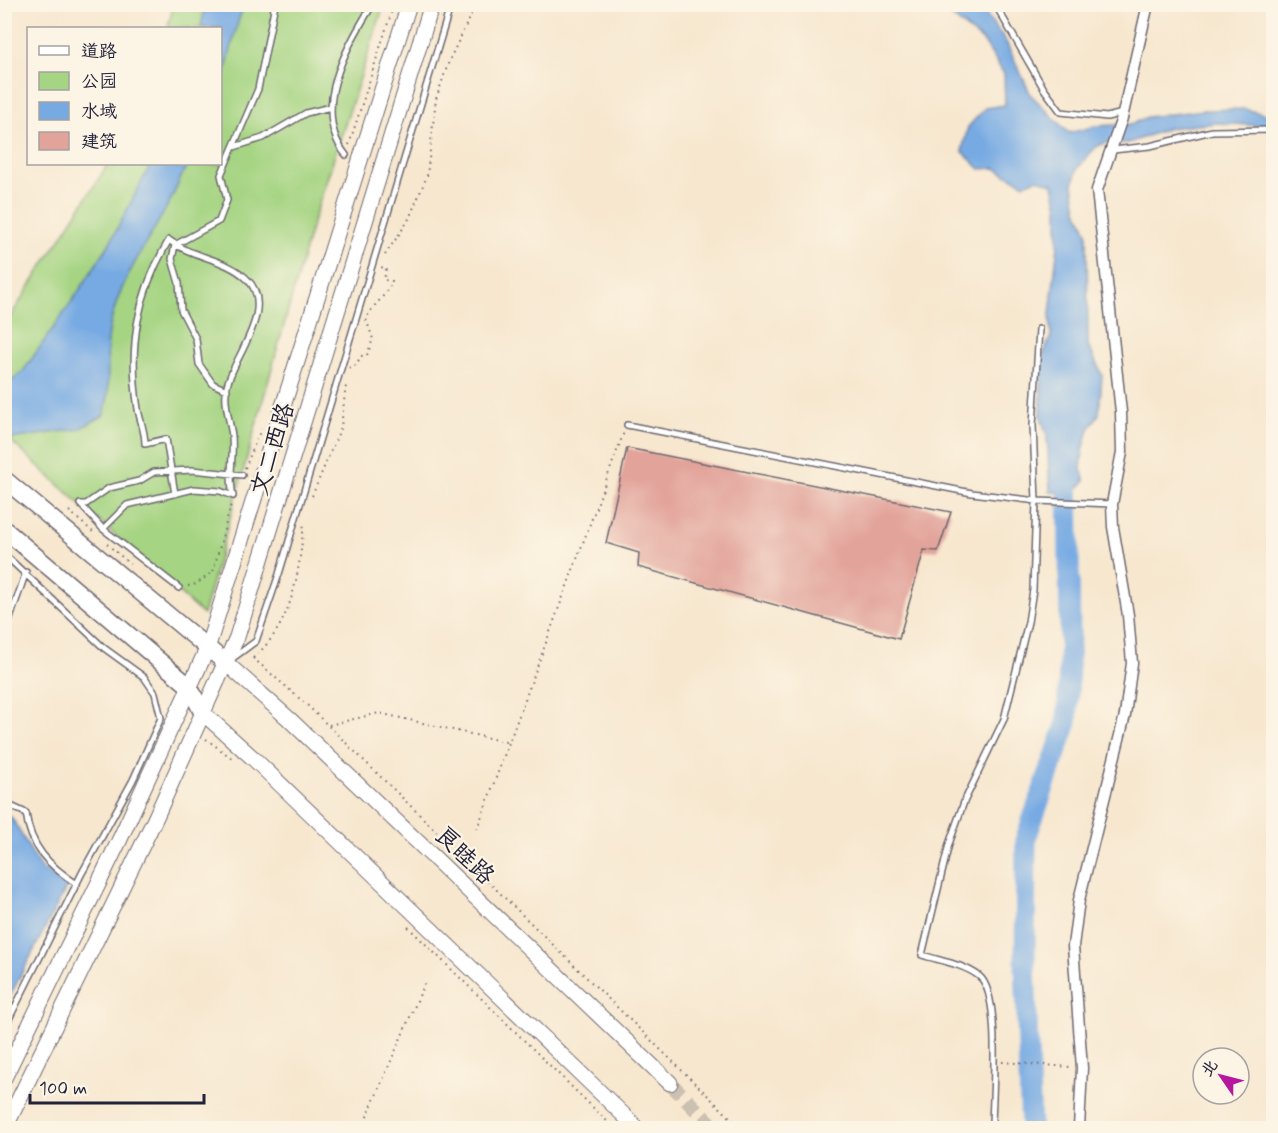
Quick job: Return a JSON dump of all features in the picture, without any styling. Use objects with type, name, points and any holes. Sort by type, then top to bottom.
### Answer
[{"type":"main road","name":"文二西路","points":[[4,1077],[99,882],[207,649],[409,4]]},
{"type":"main road","name":"文二西路","points":[[5,1128],[119,892],[237,637],[432,4]]},
{"type":"main road","points":[[4,479],[226,663]]},
{"type":"main road","points":[[4,529],[189,686],[202,712],[254,759],[633,1124]]},
{"type":"main road","name":"良睦路","points":[[226,663],[306,735],[670,1083]]},
{"type":"street","points":[[1079,1128],[1082,1068],[1074,946],[1079,900],[1125,715],[1131,663],[1131,640],[1114,537],[1112,504],[1122,452],[1121,412],[1097,190],[1113,150],[1148,4]]},
{"type":"lane","points":[[227,390],[213,384],[199,364],[196,339],[181,310],[179,283],[172,259],[175,245],[219,221],[227,200],[221,175],[258,89],[275,4]]},
{"type":"lane","points":[[346,155],[334,132],[331,107],[347,46],[373,4]]},
{"type":"lane","points":[[226,663],[256,641],[279,574],[451,4]]},
{"type":"lane","points":[[995,4],[1044,89],[1061,112],[1107,117],[1122,115]]},
{"type":"lane","points":[[234,147],[263,138],[306,113],[331,107]]},
{"type":"lane","points":[[1113,150],[1150,146],[1212,131],[1274,130]]},
{"type":"lane","points":[[175,494],[166,439],[145,444],[144,427],[138,410],[135,348],[136,321],[152,269],[169,240],[182,250],[214,260],[247,279],[257,295],[252,333],[227,390],[232,439],[229,473],[233,496]]},
{"type":"lane","points":[[992,1128],[993,1011],[989,990],[980,977],[967,969],[922,955],[949,844],[964,802],[1004,719],[1019,663],[1033,590],[1037,501],[1034,425],[1039,329]]},
{"type":"lane","points":[[627,425],[972,493],[1037,501],[1112,504]]},
{"type":"lane","points":[[179,588],[103,529],[80,504],[86,504],[109,488],[139,481],[154,472],[242,475]]},
{"type":"lane","points":[[103,529],[127,505],[194,489],[220,491],[233,496]]},
{"type":"lane","points":[[4,554],[26,572],[104,648],[144,676],[156,693],[161,718],[133,780],[76,884],[4,1029]]},
{"type":"lane","points":[[4,636],[26,572]]},
{"type":"lane","points":[[4,803],[26,813],[33,840],[43,858],[76,884]]},
{"type":"path","points":[[346,155],[394,4]]},
{"type":"path","points":[[346,375],[362,356],[367,355],[372,339],[366,319],[372,308],[386,295],[392,281],[384,280],[386,268],[378,266],[408,221],[427,176],[436,99],[449,61],[476,4]]},
{"type":"path","points":[[311,499],[330,459],[341,428],[346,383]]},
{"type":"path","points":[[477,829],[627,425]]},
{"type":"path","points":[[242,475],[262,427]]},
{"type":"path","points":[[179,588],[196,584],[213,572],[233,496]]},
{"type":"path","points":[[69,511],[94,533]]},
{"type":"path","points":[[253,658],[279,630],[300,568],[306,515]]},
{"type":"path","points":[[103,540],[136,569]]},
{"type":"path","points":[[244,650],[328,725],[741,1128]]},
{"type":"path","points":[[328,725],[379,713],[510,743]]},
{"type":"path","points":[[194,730],[235,761]]},
{"type":"path","points":[[401,921],[614,1128]]},
{"type":"path","points":[[362,1128],[426,980]]},
{"type":"path","points":[[993,1061],[1082,1068]]},
{"type":"green space","points":[[174,5],[384,5],[311,228],[203,615],[5,436],[5,325],[107,165],[222,165],[222,27],[167,27]]},
{"type":"water","points":[[205,5],[244,5],[222,84],[222,27],[201,27]]},
{"type":"water","points":[[937,5],[979,5],[1005,40],[1031,95],[1069,133],[1096,126],[1133,124],[1147,117],[1204,110],[1245,109],[1268,115],[1273,113],[1273,122],[1265,126],[1217,123],[1169,128],[1129,143],[1105,143],[1096,147],[1077,169],[1073,184],[1077,209],[1087,232],[1088,345],[1102,375],[1099,414],[1089,429],[1083,451],[1081,469],[1085,481],[1074,493],[1050,492],[1047,436],[1041,417],[1043,356],[1051,336],[1050,314],[1058,244],[1058,208],[1053,184],[1038,179],[1024,184],[995,168],[980,169],[962,151],[968,127],[985,108],[1005,105],[1004,74],[984,42]]},
{"type":"water","points":[[150,165],[187,165],[132,267],[117,302],[108,339],[108,397],[103,416],[79,429],[11,439],[5,447],[5,387],[24,370],[108,246]]},
{"type":"water","points":[[5,814],[12,818],[40,867],[67,886],[5,1006]]},
{"type":"building","points":[[627,448],[951,512],[938,551],[924,550],[899,639],[638,567],[639,553],[606,543]]},
{"type":"waterway","points":[[1031,1128],[1025,964],[1026,838],[1067,722],[1070,637],[1068,466]]},
{"type":"tunnel","points":[[670,1083],[714,1128]]}]
